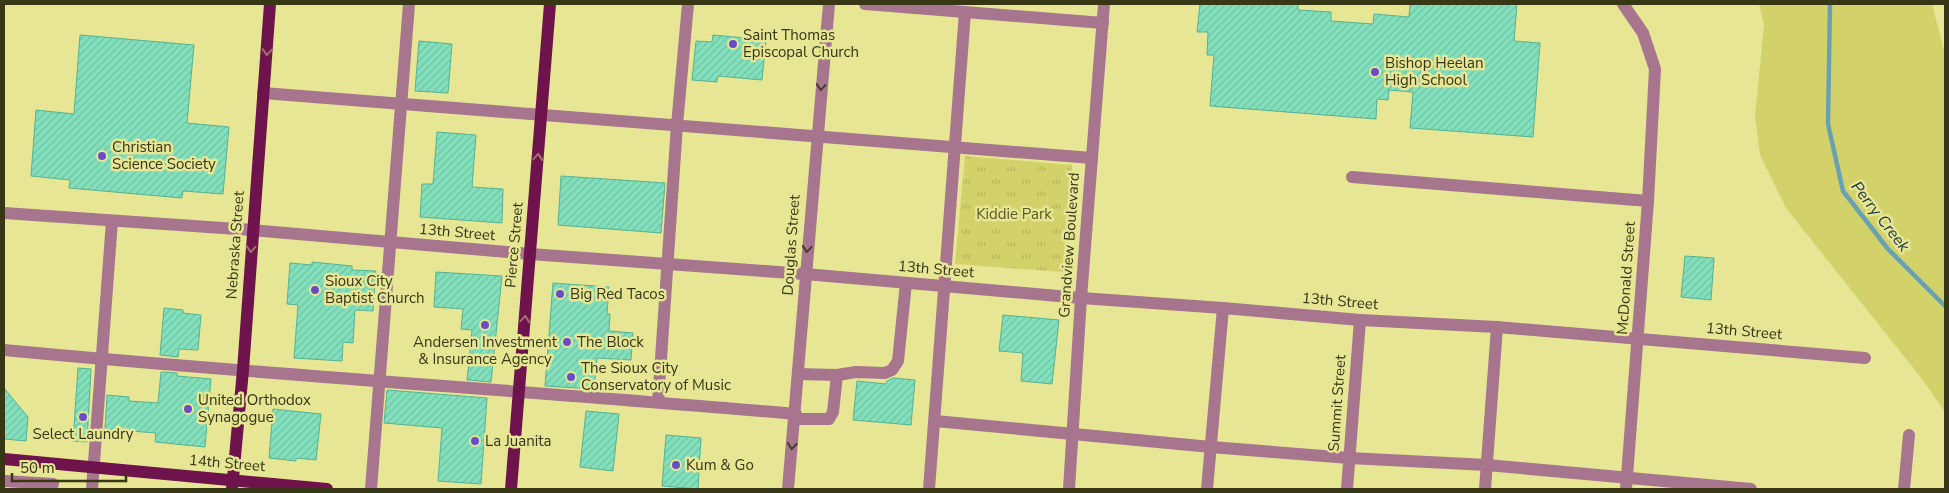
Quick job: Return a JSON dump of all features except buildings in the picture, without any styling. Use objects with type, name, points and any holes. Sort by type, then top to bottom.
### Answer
[{"type":"main road","name":"Nebraska Street","points":[[232,485],[243,370],[270,4]]},
{"type":"main road","name":"Pierce Street","points":[[511,489],[550,4]]},
{"type":"main road","name":"14th Street","points":[[5,459],[94,467],[232,485],[327,489]]},
{"type":"street","points":[[371,489],[409,4]]},
{"type":"street","points":[[658,402],[677,125],[688,4]]},
{"type":"street","name":"Douglas Street","points":[[788,489],[816,137],[829,4]]},
{"type":"street","points":[[865,4],[1103,23]]},
{"type":"street","name":"Grandview Boulevard","points":[[1069,489],[1081,298],[1104,4]]},
{"type":"street","name":"McDonald Street","points":[[1623,4],[1642,33],[1655,69],[1648,201],[1626,484]]},
{"type":"street","points":[[929,489],[965,12]]},
{"type":"street","points":[[263,93],[1092,158]]},
{"type":"street","points":[[1352,177],[1648,201]]},
{"type":"street","name":"13th Street","points":[[4,213],[252,230],[1081,298],[1360,320],[1637,338],[1866,358]]},
{"type":"street","points":[[92,489],[112,221]]},
{"type":"street","points":[[798,374],[837,375],[892,370],[898,361],[906,283]]},
{"type":"street","points":[[1207,489],[1223,308]]},
{"type":"street","name":"Summit Street","points":[[1347,489],[1360,320]]},
{"type":"street","points":[[1485,489],[1497,328]]},
{"type":"street","points":[[4,350],[102,360],[658,402],[795,417],[828,418],[833,412],[837,375]]},
{"type":"street","points":[[935,422],[1349,458],[1488,466],[1626,484],[1751,489]]},
{"type":"street","points":[[1904,489],[1909,435]]},
{"type":"street","points":[[5,459],[4,483],[52,487],[55,464]]},
{"type":"green space","points":[[1759,4],[1932,4],[1945,54],[1945,412],[1922,379],[1786,208],[1760,155],[1755,116],[1764,25]]},
{"type":"green space","name":"Kiddie Park","points":[[965,156],[1072,165],[1063,272],[955,264]]},
{"type":"waterway","name":"Perry Creek","points":[[1830,4],[1828,124],[1843,191],[1888,249],[1945,306]]},
{"type":"place","name":"Saint Thomas Episcopal Church","points":[[733,44]]},
{"type":"place","name":"Bishop Heelan High School","points":[[1375,72]]},
{"type":"place","name":"Christian Science Society","points":[[102,156]]},
{"type":"place","name":"Sioux City Baptist Church","points":[[315,290]]},
{"type":"place","name":"Big Red Tacos","points":[[560,294]]},
{"type":"place","name":"Andersen Investment & Insurance Agency","points":[[485,325]]},
{"type":"place","name":"The Block","points":[[567,342]]},
{"type":"place","name":"The Sioux City Conservatory of Music","points":[[571,377]]},
{"type":"place","name":"United Orthodox Synagogue","points":[[188,409]]},
{"type":"place","name":"Select Laundry","points":[[83,417]]},
{"type":"place","name":"La Juanita","points":[[475,441]]},
{"type":"place","name":"Kum & Go","points":[[676,465]]}]
